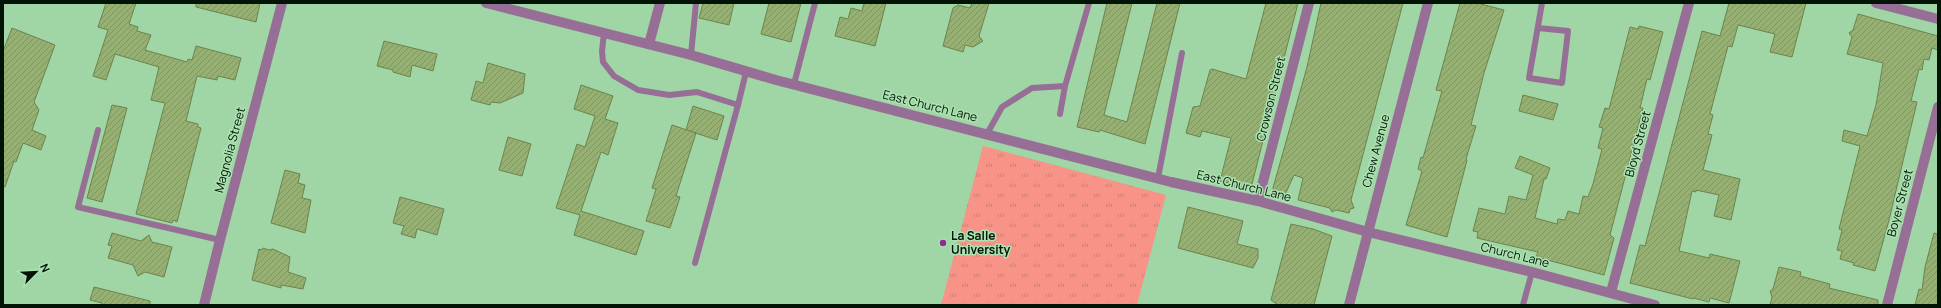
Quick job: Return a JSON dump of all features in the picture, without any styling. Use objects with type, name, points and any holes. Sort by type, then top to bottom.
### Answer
[{"type":"street","name":"Magnolia Street","points":[[204,305],[282,3]]},
{"type":"street","name":"East Church Lane","points":[[486,3],[604,34],[649,44],[746,72],[1158,178],[1258,201],[1368,232]]},
{"type":"street","points":[[649,44],[660,3]]},
{"type":"street","name":"Crowson Street","points":[[1258,201],[1309,3]]},
{"type":"street","name":"Chew Avenue","points":[[1349,305],[1428,3]]},
{"type":"street","name":"Bloyd Street","points":[[1611,292],[1689,3]]},
{"type":"street","points":[[1876,3],[1938,19]]},
{"type":"street","name":"Boyer Street","points":[[1887,305],[1938,107]]},
{"type":"street","name":"Church Lane","points":[[1368,232],[1611,292],[1655,305]]},
{"type":"lane","points":[[691,55],[696,3]]},
{"type":"lane","points":[[794,84],[815,3]]},
{"type":"lane","points":[[1060,114],[1065,86],[1089,3]]},
{"type":"lane","points":[[1538,28],[1568,31],[1562,83],[1529,78],[1542,3]]},
{"type":"lane","points":[[604,34],[602,51],[603,62],[614,76],[638,90],[669,95],[697,92],[738,105]]},
{"type":"lane","points":[[1158,178],[1182,54]]},
{"type":"lane","points":[[695,263],[746,72]]},
{"type":"lane","points":[[987,134],[1002,107],[1032,88],[1065,86]]},
{"type":"lane","points":[[98,130],[78,207],[220,240]]},
{"type":"lane","points":[[1522,305],[1532,272]]},
{"type":"green space","points":[[983,146],[1166,195],[1137,305],[941,305]]},
{"type":"building","points":[[106,3],[136,3],[129,24],[138,27],[137,31],[151,35],[145,50],[187,62],[188,59],[192,60],[196,46],[241,58],[235,80],[218,76],[217,80],[197,76],[186,121],[198,124],[198,127],[201,128],[177,222],[173,220],[172,223],[136,214],[165,103],[151,100],[159,67],[115,54],[106,80],[93,76],[108,30],[98,27]]},
{"type":"building","points":[[196,3],[260,3],[256,22],[196,7]]},
{"type":"building","points":[[703,3],[734,3],[729,25],[699,18]]},
{"type":"building","points":[[769,3],[801,3],[791,42],[761,34]]},
{"type":"building","points":[[864,3],[886,3],[875,46],[835,36],[840,17],[848,19],[851,8],[862,11]]},
{"type":"building","points":[[972,3],[989,3],[979,36],[983,41],[973,47],[965,45],[963,52],[943,46],[953,8],[958,5],[970,8]]},
{"type":"building","points":[[1107,3],[1132,3],[1104,115],[1127,122],[1157,3],[1180,3],[1145,144],[1100,130],[1099,132],[1077,127]]},
{"type":"building","points":[[1266,3],[1298,3],[1252,184],[1249,189],[1238,186],[1235,188],[1233,184],[1220,181],[1231,138],[1202,131],[1200,137],[1186,133],[1193,107],[1200,106],[1210,70],[1212,69],[1246,79]]},
{"type":"building","points":[[1321,3],[1403,3],[1351,200],[1354,208],[1350,209],[1349,213],[1336,210],[1332,212],[1330,208],[1298,200],[1303,178],[1294,175],[1284,197],[1274,195],[1273,188],[1307,67]]},
{"type":"building","points":[[1460,3],[1477,3],[1504,10],[1484,73],[1471,125],[1476,126],[1466,159],[1467,160],[1447,237],[1406,225],[1422,171],[1418,169],[1421,157],[1423,158],[1442,91],[1436,90]]},
{"type":"building","points":[[1729,3],[1806,3],[1792,57],[1770,52],[1775,34],[1738,25],[1732,47],[1728,46],[1710,114],[1713,115],[1708,134],[1712,135],[1703,170],[1740,179],[1731,220],[1714,216],[1719,195],[1696,190],[1696,192],[1692,191],[1679,251],[1709,258],[1710,254],[1740,261],[1729,303],[1710,298],[1709,302],[1693,299],[1630,283],[1640,245],[1645,246],[1702,31],[1720,36]]},
{"type":"building","points":[[1858,14],[1938,36],[1938,50],[1932,48],[1929,60],[1924,59],[1922,70],[1919,69],[1911,101],[1917,102],[1889,220],[1875,271],[1853,265],[1854,263],[1840,259],[1842,251],[1837,250],[1842,230],[1839,229],[1860,146],[1842,141],[1844,130],[1867,136],[1876,105],[1883,63],[1847,54],[1852,37],[1849,33],[1853,30]]},
{"type":"building","points":[[1639,26],[1663,32],[1650,80],[1647,79],[1640,108],[1643,108],[1610,235],[1614,238],[1604,275],[1536,257],[1538,252],[1477,238],[1478,232],[1473,231],[1479,208],[1505,214],[1509,196],[1526,200],[1533,175],[1515,168],[1520,156],[1550,168],[1546,179],[1544,179],[1535,218],[1557,224],[1558,219],[1565,220],[1568,211],[1579,214],[1583,196],[1588,197],[1593,184],[1602,149],[1598,148],[1603,128],[1599,127],[1605,108],[1609,109],[1630,27],[1638,29]]},
{"type":"building","points":[[12,28],[55,45],[34,102],[39,110],[32,130],[46,136],[41,150],[23,143],[16,162],[14,161],[5,187],[3,186],[3,51]]},
{"type":"building","points":[[384,41],[437,54],[433,71],[412,65],[410,77],[393,72],[393,70],[377,66]]},
{"type":"building","points":[[488,63],[525,74],[523,93],[500,103],[491,102],[490,105],[471,100],[476,81],[483,83]]},
{"type":"building","points":[[581,85],[613,96],[605,119],[618,123],[608,155],[601,152],[581,211],[644,231],[636,255],[574,235],[580,215],[556,208],[577,144],[585,147],[595,116],[574,109]]},
{"type":"building","points":[[1523,95],[1558,104],[1553,120],[1519,111]]},
{"type":"building","points":[[112,105],[127,108],[102,202],[87,198]]},
{"type":"building","points":[[693,106],[724,116],[717,140],[686,130]]},
{"type":"building","points":[[672,125],[696,133],[676,196],[680,197],[670,228],[646,221],[656,189],[652,188]]},
{"type":"building","points":[[508,137],[531,144],[522,176],[499,170]]},
{"type":"building","points":[[285,170],[300,174],[298,183],[305,185],[302,198],[311,200],[305,233],[271,223]]},
{"type":"building","points":[[400,197],[444,209],[437,235],[417,229],[415,238],[401,234],[404,226],[393,223]]},
{"type":"building","points":[[1188,207],[1243,221],[1237,244],[1258,249],[1258,258],[1253,268],[1178,248]]},
{"type":"building","points":[[1291,224],[1313,229],[1332,236],[1314,305],[1278,305],[1271,300]]},
{"type":"building","points":[[112,233],[141,241],[149,235],[152,242],[172,247],[164,277],[145,272],[138,276],[133,265],[108,258],[112,246],[108,245]]},
{"type":"building","points":[[1934,233],[1938,234],[1938,305],[1915,305],[1919,289],[1922,290],[1925,267]]},
{"type":"building","points":[[263,248],[269,250],[273,249],[290,257],[288,272],[306,278],[303,289],[281,285],[281,288],[252,280],[259,249],[262,250]]},
{"type":"building","points":[[1779,267],[1801,272],[1800,276],[1830,284],[1829,288],[1878,300],[1878,305],[1770,305],[1772,297],[1770,291],[1773,289]]},
{"type":"building","points":[[94,287],[150,301],[150,305],[102,305],[102,303],[90,300]]},
{"type":"place","name":"La Salle University","points":[[943,243]]}]
